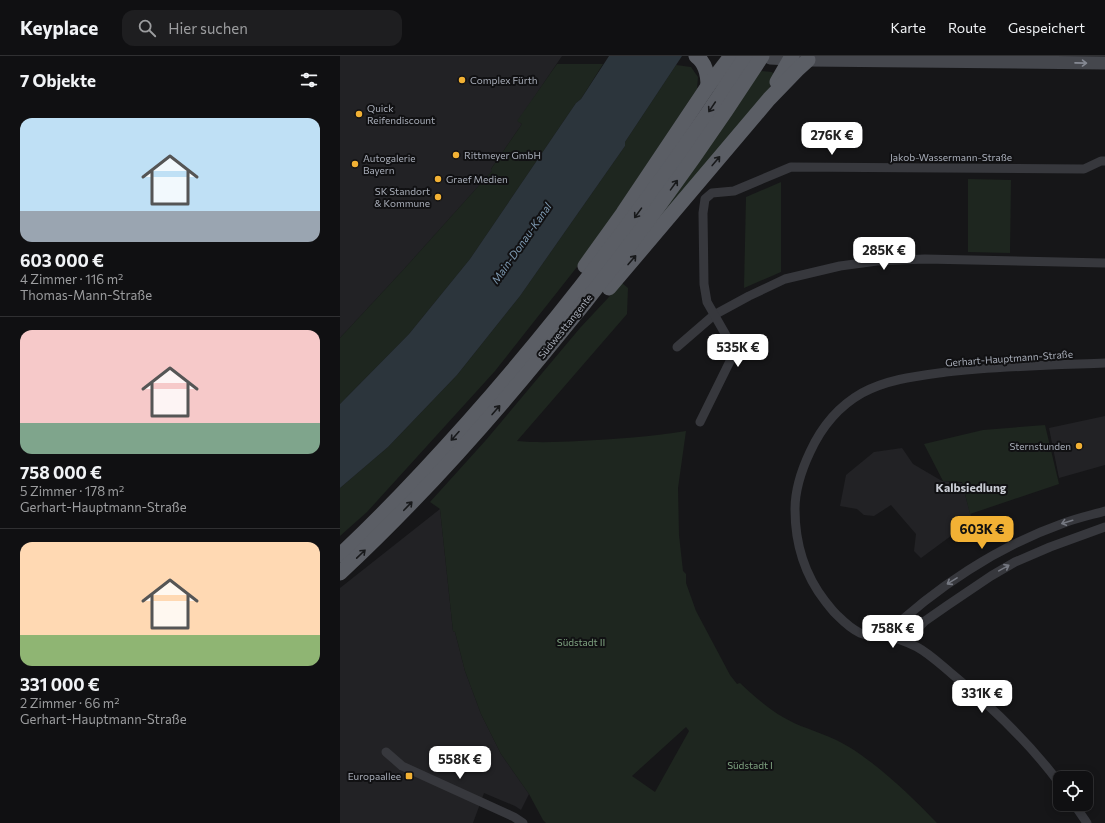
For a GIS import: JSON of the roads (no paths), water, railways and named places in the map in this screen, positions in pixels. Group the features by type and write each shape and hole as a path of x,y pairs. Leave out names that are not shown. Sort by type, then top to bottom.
{"highway":[{"path":"696,56 702,61 707,74 708,86"},
{"path":"527,353 562,297 623,213 708,86 737,56"},
{"name":"Südwesttangente","path":"340,573 429,465 492,395 527,353 633,220 686,146 734,74 737,56"},
{"name":"Südwesttangente","path":"340,555 376,530 434,479 482,425 574,316 642,230 750,75 766,57"},
{"path":"769,99 791,58"},
{"path":"574,316 606,290 769,99 808,60"}],"main road":[{"path":"724,56 737,56"},
{"path":"766,57 808,60 947,58 1105,63"}],"street":[{"name":"Jakob-Wassermann-Straße","path":"714,315 707,302 704,284 704,199 712,194 734,191 792,167 1084,169 1101,161 1105,161"},
{"path":"677,347 714,315 749,296 785,279 840,266 877,261 925,259 1105,263"},
{"path":"700,422 735,351 714,315"},
{"name":"Gerhart-Hauptmann-Straße","path":"1053,775 1024,739 984,701 920,648 906,641 885,636 862,634 854,630 836,615 810,578 803,562 795,525 795,500 803,467 813,445 835,414 862,393 894,380 918,375 977,368 1105,363"},
{"path":"885,636 896,625 940,589 987,559 1065,522 1105,511"},
{"path":"906,641 926,621 948,604 1015,562 1050,546 1105,528"},
{"path":"386,752 402,766 514,817 523,823"},
{"path":"1079,811 1087,823"}],"water":[{"name":"Main-Donau-Kanal","path":"609,56 682,56 625,142 625,146 520,296 457,375 388,447 340,488 340,404 409,334 470,259"}],"place":[{"name":"Complex Fürth","path":"462,80"},
{"name":"Quick Reifendiscount","path":"359,114"},
{"name":"Rittmeyer GmbH","path":"456,155"},
{"name":"Autogalerie Bayern","path":"355,164"},
{"name":"Graef Medien","path":"438,179"},
{"name":"SK Standort & Kommune","path":"438,197"},
{"name":"Sternstunden","path":"1079,446"},
{"name":"Europaallee","path":"409,776"}],"district":[{"name":"Kalbsiedlung","path":"971,487"}],"park label":[{"name":"Südstadt II","path":"581,642"},
{"name":"Südstadt I","path":"750,765"}]}
